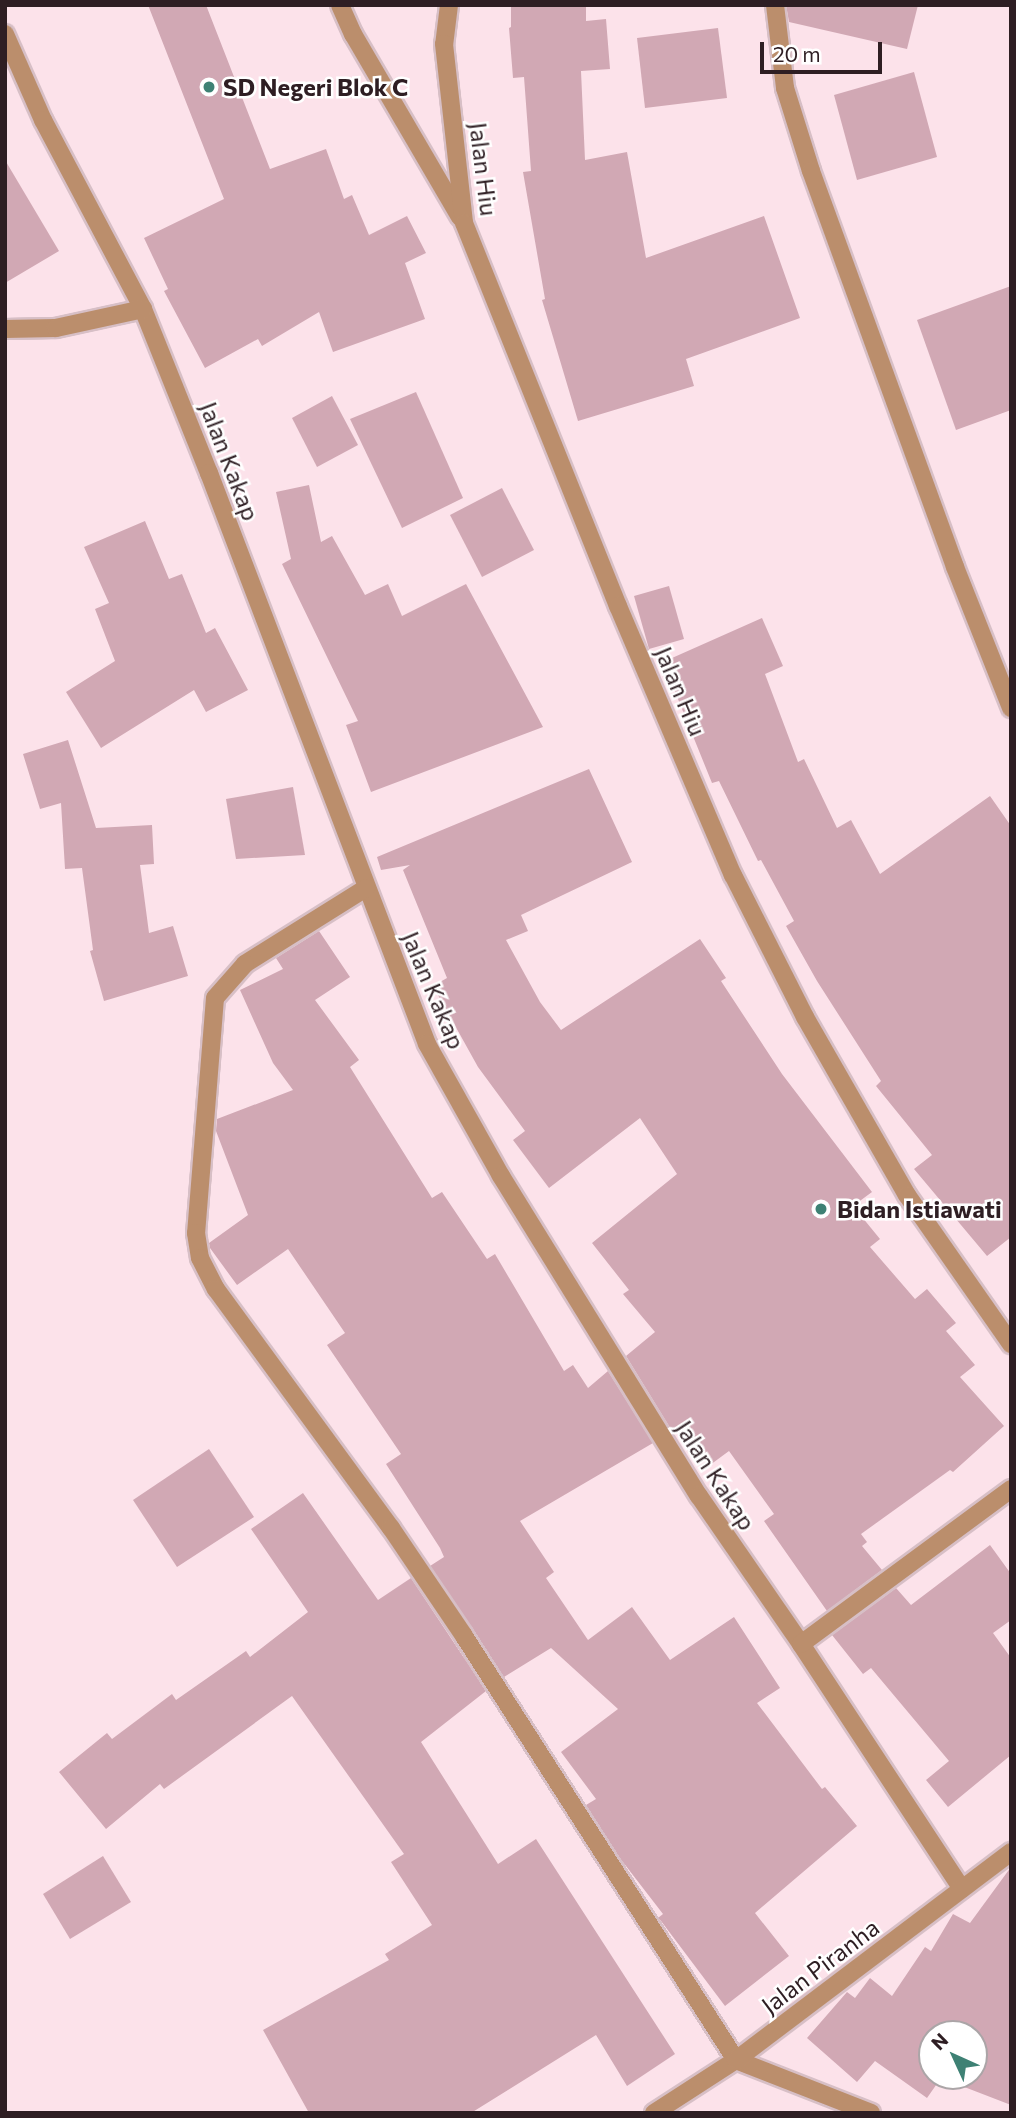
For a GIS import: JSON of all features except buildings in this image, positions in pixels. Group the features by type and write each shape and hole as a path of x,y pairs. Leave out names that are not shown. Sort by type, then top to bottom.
{"street":[{"path":"340,5 353,33 464,223"},
{"name":"Jalan Hiu","path":"449,5 444,44 464,223 618,606 733,876 805,1017 907,1195 1011,1344"},
{"path":"775,5 785,88 811,172 950,554 1011,708"},
{"name":"Jalan Kakap","path":"5,34 43,120 143,309 209,473 427,1044 501,1176 699,1496 801,1644 962,1889"},
{"path":"5,329 56,328 143,309"},
{"path":"366,888 245,964 215,998 196,1233 200,1258 216,1289 391,1528 464,1636 736,2060 871,2113"},
{"path":"801,1644 1011,1489"},
{"name":"Jalan Piranha","path":"654,2113 736,2060 1011,1853"}],"place":[{"name":"SD Negeri Blok C","path":"209,87"},
{"name":"Bidan Istiawati","path":"821,1209"}]}
